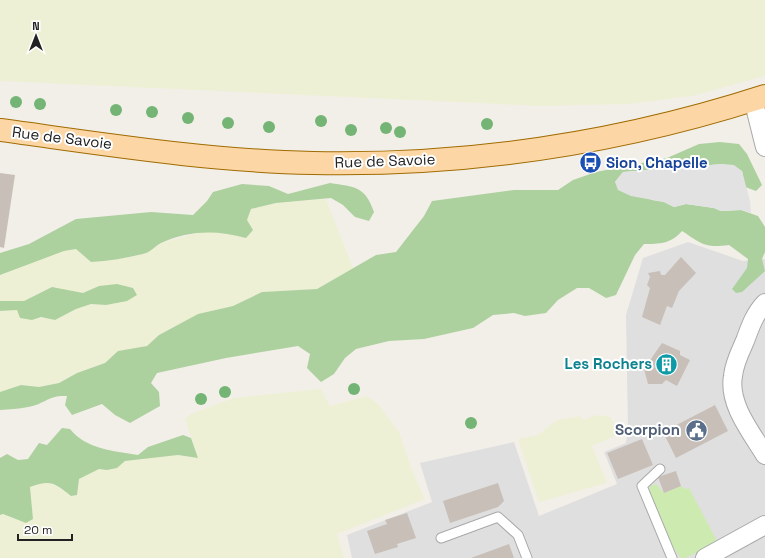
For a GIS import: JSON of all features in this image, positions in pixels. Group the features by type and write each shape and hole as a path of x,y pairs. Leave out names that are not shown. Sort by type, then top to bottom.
{"main road":[{"name":"Rue de Savoie","path":"0,130 166,152 246,159 313,163 408,161 515,152 609,136 759,98"}],"street":[{"path":"759,98 765,147"},
{"path":"765,303 760,309 750,328 735,366 732,378 737,406 765,455"},
{"path":"705,558 765,525"}],"lane":[{"path":"660,469 642,486 672,558"},
{"path":"441,538 498,517 518,535 527,558"}],"shaded area":[{"path":"723,164 734,165 742,171 750,201 751,213 741,210 721,211 714,208 686,204 674,207 664,202 631,196 618,190 615,182 623,172"},
{"path":"688,242 743,261 765,259 765,558 352,558 347,535 432,502 420,463 514,442 539,516 617,484 604,452 626,443 628,429 626,315 643,258"}],"green space":[{"path":"0,0 765,0 765,76 692,96 629,104 540,106 0,81"},
{"path":"720,142 739,144 747,154 762,185 756,191 745,187 742,171 723,164 623,172 615,182 652,200 664,202 674,207 686,204 714,208 721,211 741,210 758,216 765,227 765,252 762,259 765,271 742,292 736,293 732,289 747,268 748,259 729,245 714,246 704,244 682,231 674,239 669,241 644,244 635,255 616,295 606,298 589,288 577,288 558,300 546,313 525,316 514,313 493,315 473,328 424,339 389,341 356,349 345,358 334,374 321,382 307,368 310,354 298,346 226,358 157,373 151,383 159,392 160,406 130,423 115,415 102,404 72,415 65,405 67,396 51,398 34,406 0,410 0,392 21,385 39,387 59,383 77,373 105,363 118,351 147,346 159,335 198,314 233,306 262,292 317,289 376,255 396,252 424,216 432,201 514,190 558,190 573,180 596,172 667,158 699,144"},
{"path":"330,183 353,187 363,192 371,203 374,212 369,221 355,217 343,205 331,198 276,203 251,209 247,220 253,230 246,238 235,235 214,233 193,234 161,243 146,253 117,259 91,262 76,249 64,251 0,275 0,253 29,244 76,219 151,212 193,215 207,201 213,192 242,184 269,186 288,194"},
{"path":"326,199 353,268 317,289 262,292 233,306 198,314 159,335 147,346 118,351 105,363 77,373 59,383 39,387 21,385 0,392 0,311 17,310 32,320 41,317 55,320 76,309 91,304 106,305 99,286 83,293 67,291 40,292 24,301 0,301 0,275 64,251 76,249 91,262 107,261 145,254 161,243 204,231 224,232 246,238 247,220 251,209 276,203"},
{"path":"117,284 133,288 137,295 127,301 106,305 91,304 76,309 55,320 41,317 32,320 20,318 17,310 0,311 0,301 24,301 52,287 83,293 99,286"},
{"path":"321,389 330,406 367,396 378,404 399,432 413,473 425,499 337,534 344,558 0,558 0,515 3,514 14,519 33,519 30,487 44,482 52,483 72,496 77,495 79,479 99,469 107,470 117,468 125,461 178,455 198,458 185,419 191,414 233,398"},
{"path":"596,415 610,417 620,434 592,446 607,483 539,502 518,439 538,435 557,420 580,416 583,420"},
{"path":"62,428 70,429 76,436 92,445 138,455 148,447 183,435 191,438 198,458 178,455 125,461 117,468 107,470 99,469 79,479 77,495 71,496 57,485 43,483 30,487 33,519 26,523 3,514 0,515 0,458 7,454 18,460 28,459 39,443 47,445"},
{"path":"656,484 664,493 681,486 685,489 689,488 718,543 685,558 681,558 672,546 650,494 650,486"}],"building":[{"path":"0,173 15,175 4,248 0,247"},
{"path":"681,257 696,273 679,291 672,308 667,306 660,325 642,317 650,288 647,285 650,277 648,273 660,271 661,275 665,275"},
{"name":"Les Rochers","path":"662,343 680,351 680,355 690,360 677,386 666,380 662,384 648,384 644,369"},
{"path":"715,405 728,431 676,458 663,432"},
{"path":"642,439 653,465 618,479 607,453"},
{"path":"676,471 681,486 664,493 658,477"},
{"path":"498,483 504,501 498,507 450,523 443,501"},
{"path":"407,513 416,538 397,544 398,547 375,554 367,531 387,524 385,520"},
{"path":"509,544 514,558 471,558"}],"place":[{"name":"Sion, Chapelle","path":"590,163"},
{"name":"Les Rochers","path":"667,364"},
{"name":"Scorpion","path":"696,430"}]}
